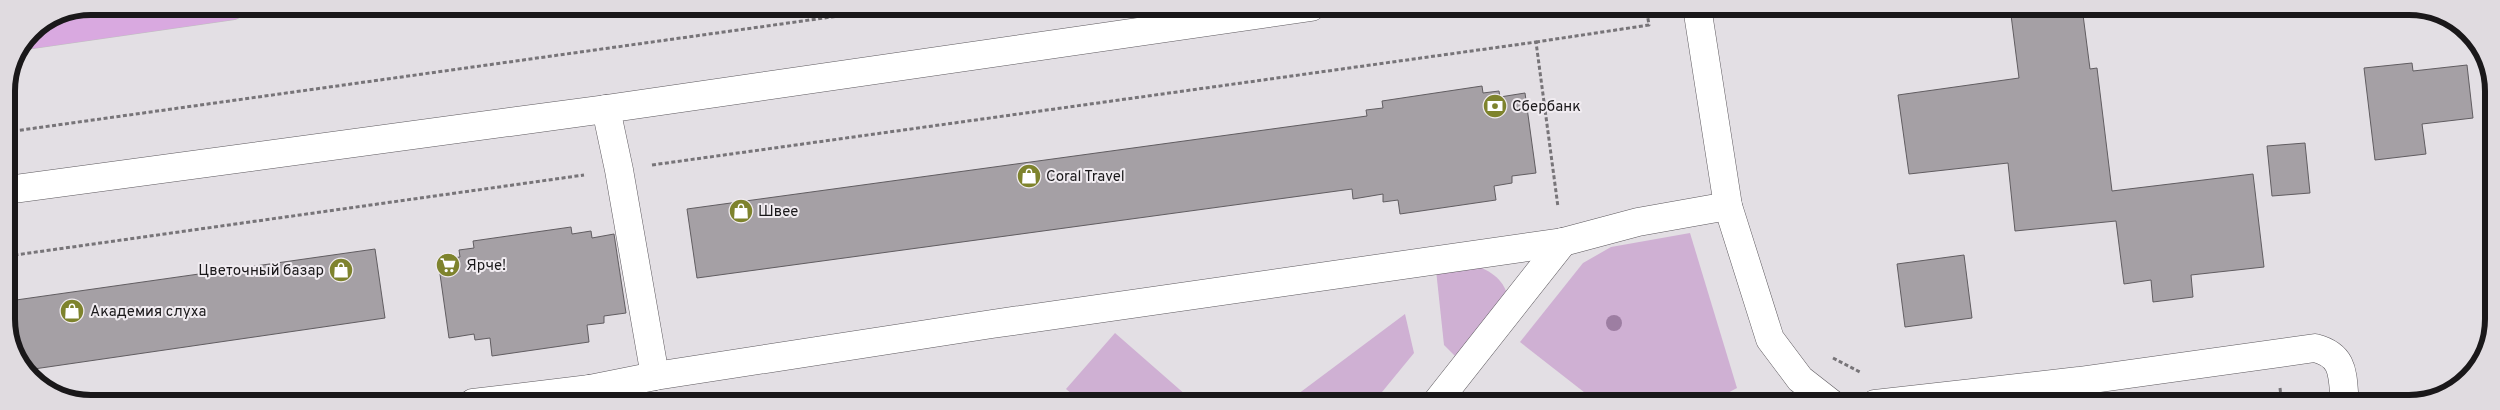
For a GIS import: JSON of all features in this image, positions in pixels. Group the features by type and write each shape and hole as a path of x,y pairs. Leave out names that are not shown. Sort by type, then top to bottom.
{"main road":[{"path":"42,33 168,15"}],"street":[{"path":"15,189 606,109 1256,15"},
{"path":"1698,15 1728,206 1770,339 1800,379 1820,395"},
{"path":"606,109 619,170 655,376"},
{"path":"593,395 655,376 992,324 1563,242 1638,222 1728,206"},
{"path":"1442,395 1563,242"},
{"path":"2028,395 2080,392 2277,353 2315,348 2326,351 2336,358 2342,370 2344,395"}],"path":[{"path":"15,131 839,15"},
{"path":"15,255 1536,42 1649,25 1647,15"},
{"path":"1536,42 1563,242"},
{"path":"2277,353 2281,395"},
{"path":"1828,355 1860,372 1868,372"}],"shaded area":[{"path":"1690,233 1737,388 1724,395 1588,395 1520,342 1583,263 1611,247"},
{"path":"1473,264 1488,271 1499,280 1506,291 1511,307 1476,355 1455,356 1444,345 1436,270"},
{"path":"1405,314 1414,353 1380,395 1297,395"},
{"path":"1115,333 1186,395 1073,395 1066,389"}],"building":[{"path":"2011,15 2083,15 2090,69 2097,68 2112,191 2253,174 2264,267 2191,275 2193,297 2153,302 2151,280 2124,284 2116,221 2015,231 2008,163 1909,174 1898,95 2019,78"},
{"path":"2412,63 2413,71 2467,65 2473,118 2422,124 2426,154 2375,160 2364,68"},
{"path":"1482,86 1483,93 1499,91 1500,97 1525,93 1536,173 1512,176 1512,183 1494,186 1496,200 1400,214 1398,200 1383,202 1383,194 1353,199 1352,189 697,278 687,209 1367,116 1366,110 1383,108 1382,101"},
{"path":"2305,143 2310,193 2272,196 2267,146"},
{"path":"571,227 572,234 591,231 592,238 614,234 626,313 604,316 604,323 587,325 589,342 492,356 490,338 475,340 474,334 449,338 438,260 460,257 459,250 474,248 473,241"},
{"path":"375,249 385,318 34,369 23,353 16,334 15,300"},
{"path":"1964,255 1972,318 1905,327 1897,264"}],"place":[{"name":"Сбербанк","path":"1495,106"},
{"name":"Coral Travel","path":"1029,176"},
{"name":"Швее","path":"741,211"},
{"name":"Ярче!","path":"448,265"},
{"name":"Цветочный базар","path":"341,270"},
{"name":"Академия слуха","path":"72,311"}]}
